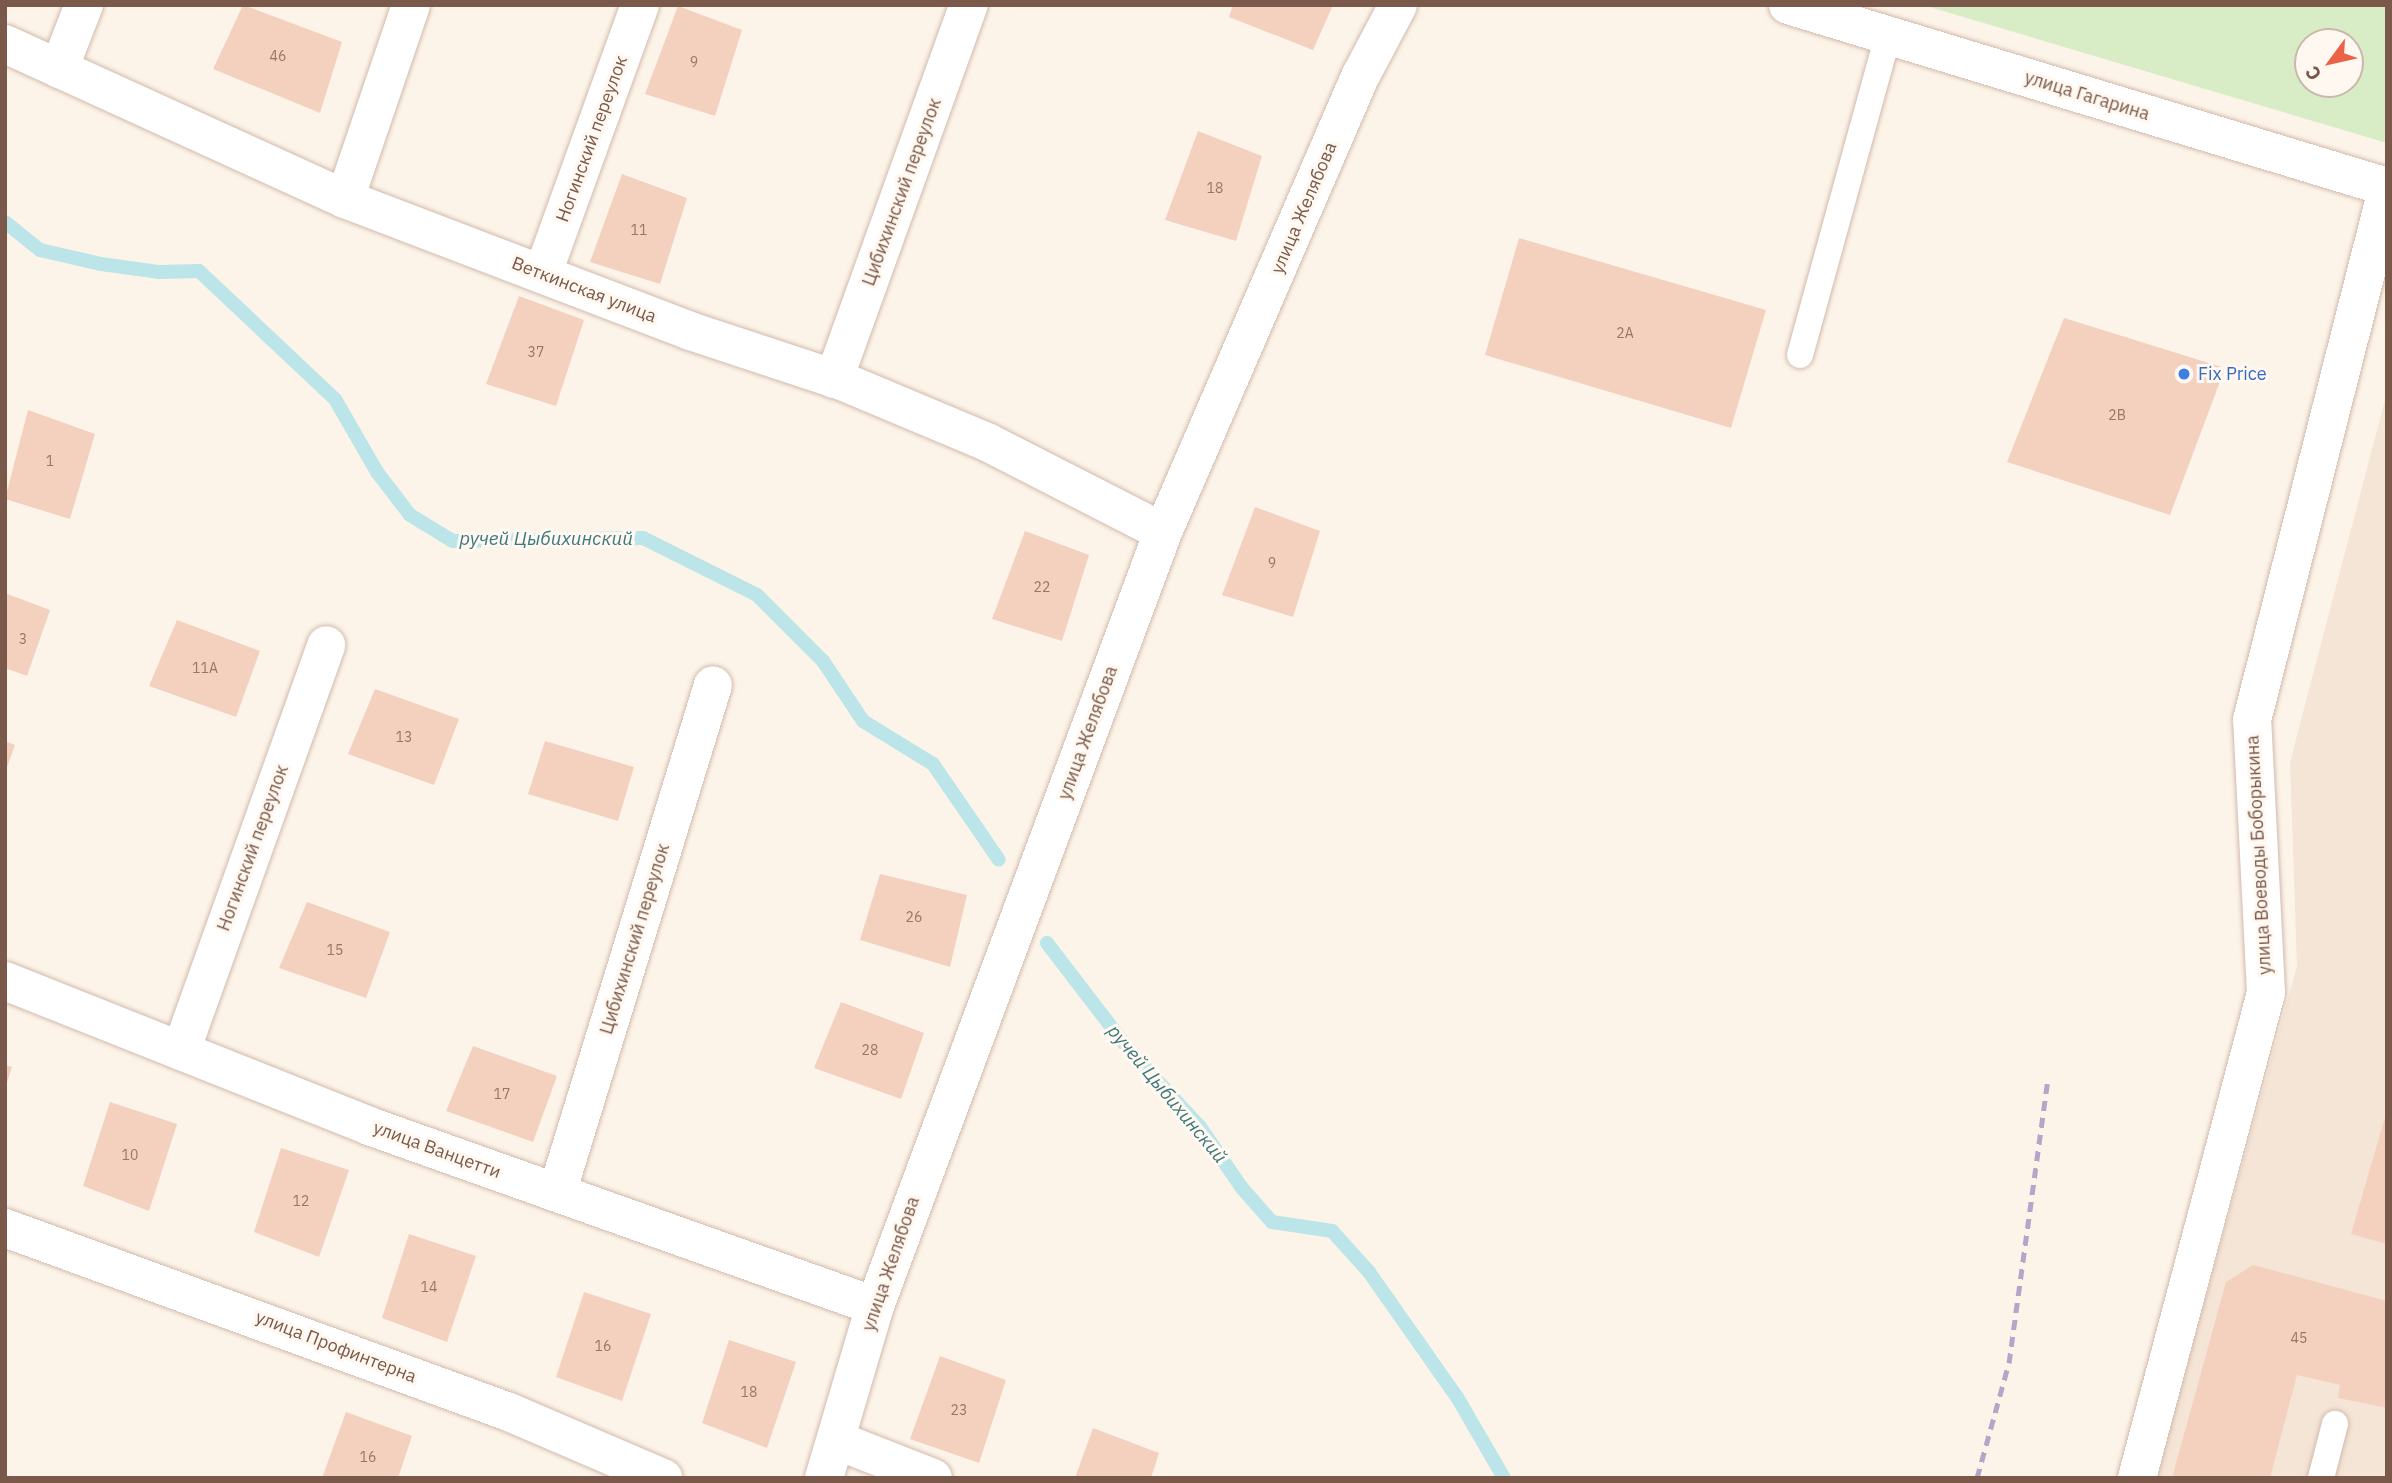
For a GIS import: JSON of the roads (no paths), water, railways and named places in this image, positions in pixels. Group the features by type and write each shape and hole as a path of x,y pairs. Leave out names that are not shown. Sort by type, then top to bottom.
{"street":[{"path":"59,69 84,5"},
{"path":"345,199 411,5"},
{"name":"Ногинский переулок","path":"543,273 640,5"},
{"name":"Цибихинский переулок","path":"834,379 969,5"},
{"name":"улица Желябова","path":"824,1478 875,1306 1163,532 1356,87 1398,5"},
{"name":"улица Гагарина","path":"1788,5 2387,188"},
{"name":"Веткинская улица","path":"5,44 345,199 690,331 834,379 989,443 1163,532"},
{"name":"улица Воеводы Боборыкина","path":"2137,1478 2266,993 2252,720 2387,188"},
{"name":"Ногинский переулок","path":"181,1051 326,645"},
{"name":"Цибихинский переулок","path":"556,1193 713,685"},
{"name":"улица Ванцетти","path":"5,981 369,1126 875,1306"},
{"name":"улица Профинтерна","path":"5,1228 509,1412 663,1478"},
{"path":"836,1440 933,1478"}],"lane":[{"path":"1800,355 1888,35"},
{"path":"2321,1478 2335,1424"}],"waterway":[{"name":"ручей Цыбихинский","path":"5,222 40,250 101,264 159,272 199,271 335,399 377,472 410,515 453,541 643,538 757,595 823,661 863,721 933,764 999,860"},
{"name":"ручей Цыбихинский","path":"1047,943 1129,1050 1200,1127 1242,1188 1272,1222 1332,1231 1369,1272 1457,1397 1504,1478"}],"railway":[{"path":"1977,1478 2009,1363 2047,1084"}],"place":[{"name":"Fix Price","path":"2184,374"}]}
